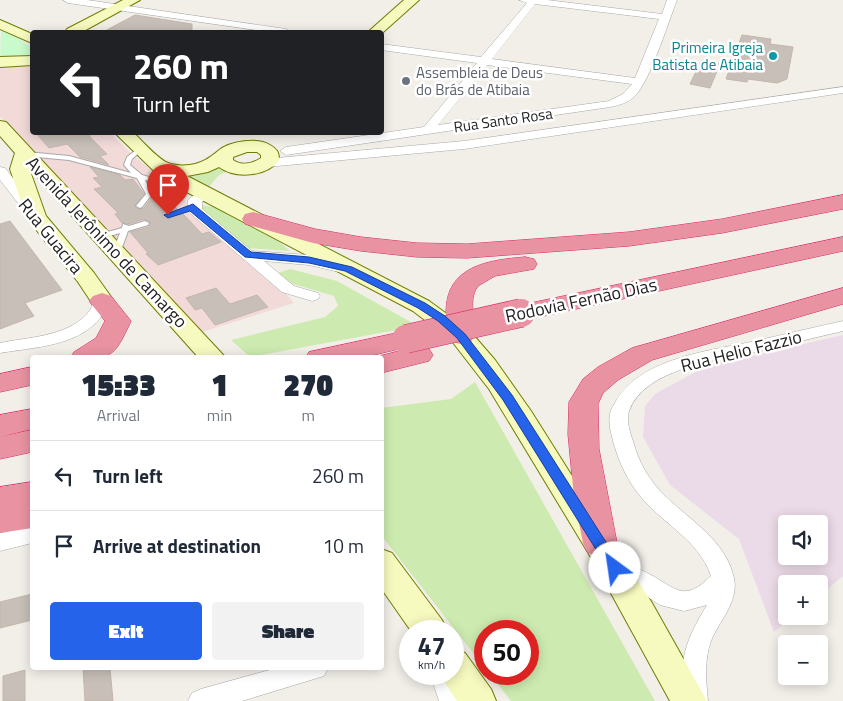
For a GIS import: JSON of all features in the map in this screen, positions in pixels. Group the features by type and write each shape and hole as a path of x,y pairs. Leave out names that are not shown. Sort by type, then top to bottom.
{"highway":[{"path":"253,219 313,236 361,244 417,250 467,251 629,239 722,226 843,202"},
{"path":"461,336 460,294 468,281 489,269 630,254 843,220"},
{"name":"Rodovia Fernão Dias","path":"345,355 413,347 843,244"},
{"name":"Rodovia Fernão Dias","path":"525,321 843,262"},
{"path":"600,543 586,466 582,431 584,402 597,382 614,368 642,354 843,296"},
{"path":"89,355 107,343 118,321 102,301"},
{"name":"Rodovia Fernão Dias","path":"384,362 413,347"},
{"path":"0,383 30,376"},
{"path":"0,426 30,419"},
{"path":"0,448 30,441"},
{"path":"0,499 30,494"},
{"path":"0,520 30,514"}],"main road":[{"path":"76,30 127,5 144,0"},
{"path":"377,30 412,0"},
{"path":"86,30 127,5"},
{"path":"0,24 30,38"},
{"path":"0,62 30,61"},
{"name":"Avenida Jerônimo de Camargo","path":"0,126 211,355"},
{"path":"125,135 140,149 151,172 186,184 199,200 253,219 421,306 442,319 461,336 508,398 600,543 648,624 689,701"},
{"path":"151,172 191,171 204,168 226,154 245,146 262,146"},
{"path":"199,200 219,179 230,172 246,169 262,146"},
{"path":"24,154 18,169 36,217"},
{"path":"226,154 226,165 246,169"},
{"name":"Rua Guacira","path":"36,217 86,278 102,301"},
{"path":"384,566 422,620"},
{"path":"464,681 478,701"}],"street":[{"path":"68,0 127,5 274,30"},
{"path":"427,131 530,0 665,16"},
{"name":"Rua Santo Rosa","path":"384,135 427,131 610,104 624,100 632,95 639,82 672,0"},
{"path":"384,47 639,82"},
{"path":"262,146 414,151 843,90"},
{"name":"Rua Santo Rosa","path":"262,146 383,135"},
{"name":"Rua Guacira","path":"0,171 36,217"},
{"path":"199,200 195,210 288,289 312,296"},
{"path":"248,255 309,260 349,269"},
{"path":"0,348 67,334 82,328 94,319 100,311 102,301"},
{"name":"Rua Helio Fazzio","path":"723,579 716,559 702,541 648,491 633,468 623,442 619,412 628,396 644,382 664,371 703,357 843,326"},
{"path":"0,542 30,535"},
{"path":"615,568 668,598 684,602 698,599 712,591 723,579"},
{"path":"695,701 693,677 698,642 722,597 723,579"},
{"path":"201,701 308,670"},
{"path":"447,685 452,701"}],"lane":[{"path":"140,149 129,158 127,165 151,172"},
{"path":"24,154 69,158 151,172"},
{"path":"140,206 149,194 151,172"},
{"path":"168,215 199,200"},
{"path":"110,244 126,227 144,223"},
{"path":"110,244 126,227"}],"shaded area":[{"path":"30,63 30,135 112,135 175,190 187,203 189,211 282,289 294,303 202,332 0,117 0,65"},
{"path":"843,335 843,576 828,588 828,575 778,575 778,625 782,625 774,632 739,539 670,485 643,437 645,406 655,394 699,370 721,363"}],"green space":[{"path":"1,30 6,30 30,47 30,59 0,60"},
{"path":"221,162 230,170 218,176 208,188 182,174"},
{"path":"199,205 210,206 248,221 290,251 246,248 200,211"},
{"path":"290,269 337,281 418,326 261,355 248,355 231,340 325,317 338,306 334,296 283,281 278,273"},
{"path":"475,382 655,701 511,701 499,685 539,685 539,620 474,620 474,654 464,641 464,620 447,620 384,539 384,408 451,399"}],"building":[{"path":"135,15 192,24 192,30 107,30"},
{"path":"742,35 771,39 770,44 793,47 787,79 777,83 748,79 747,82 726,79"},
{"path":"701,61 720,64 710,88 690,84"},
{"path":"38,135 90,135 107,154 100,156 109,165 80,157 67,144 49,148"},
{"path":"90,167 120,175 125,180 133,179 144,194 135,205 135,208 143,209 152,197 156,201 166,198 177,209 163,213 163,217 169,219 183,214 202,234 209,232 221,242 158,265 146,254 148,253 130,232 149,227 151,222 144,219 129,224 122,223 115,214 118,213 94,189 102,187 93,178 99,177"},
{"path":"10,221 62,290 25,303 34,316 0,329 0,224"},
{"path":"216,288 230,304 257,295 268,307 215,325 202,308 195,310 186,298"},
{"path":"30,594 30,620 0,628 0,602"},
{"path":"25,670 25,701 3,701 3,676"},
{"path":"83,670 110,670 113,701 85,701"}],"place":[{"name":"Primeira Igreja Batista de Atibaia","path":"773,56"},
{"name":"Assembleia de Deus do Brás de Atibaia","path":"406,81"}],"route":[{"path":"168,215 193,207 248,255 309,260 349,269 421,306 442,319 461,336 508,398 615,568"}]}
